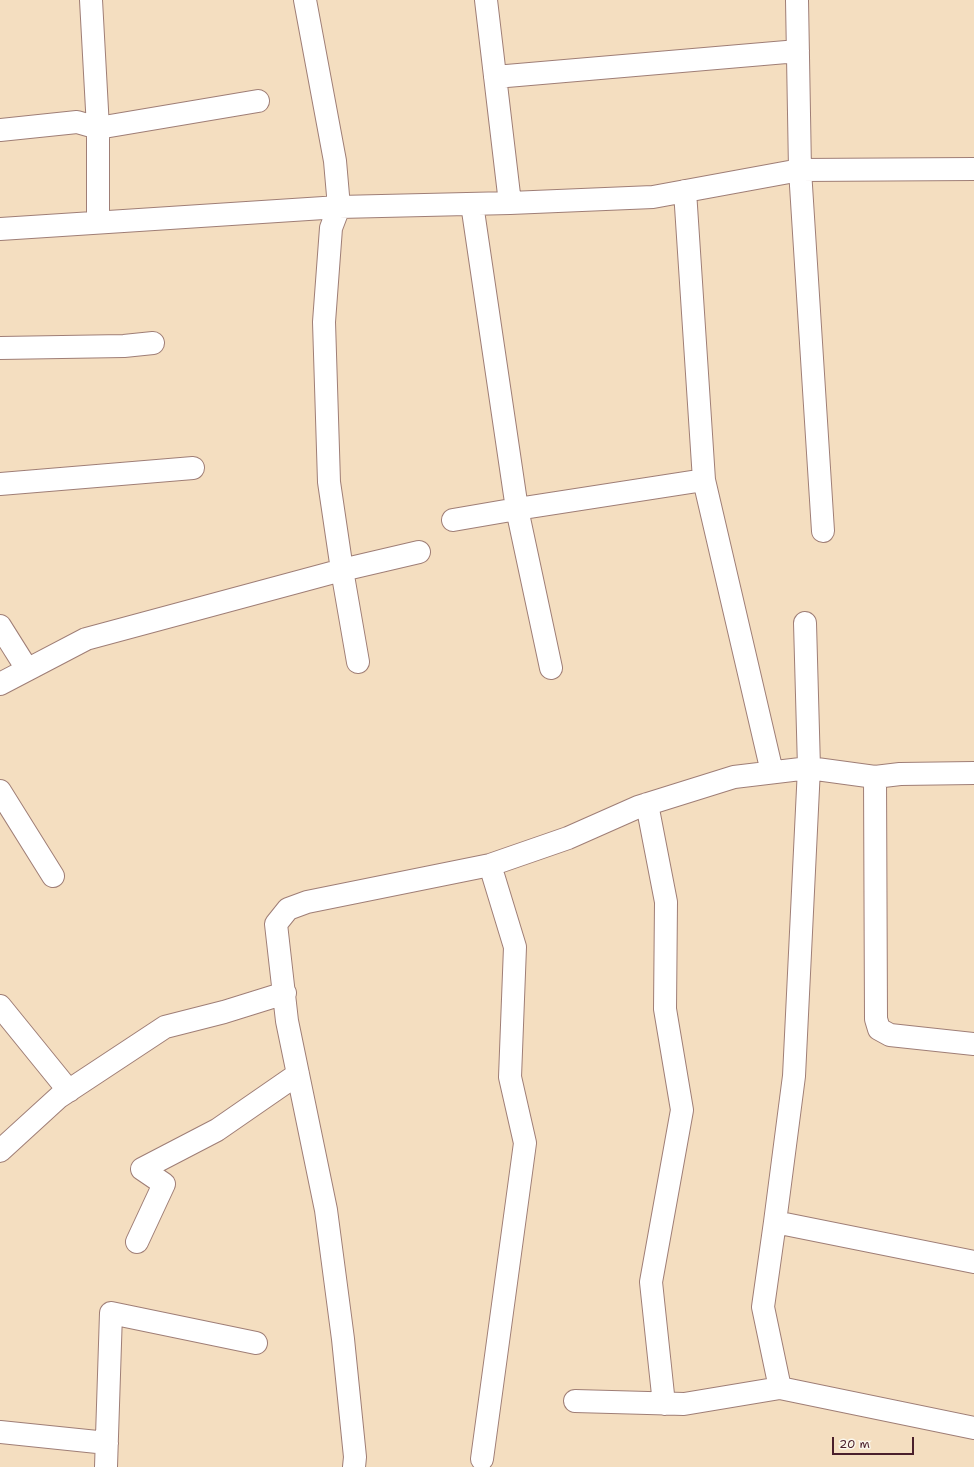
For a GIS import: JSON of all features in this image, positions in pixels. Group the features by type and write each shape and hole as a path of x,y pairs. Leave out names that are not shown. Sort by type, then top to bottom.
{"street":[{"path":"91,0 98,128 98,222"},
{"path":"305,0 335,161 339,207 331,228 324,322 329,482 358,662"},
{"path":"486,0 510,203"},
{"path":"797,0 800,170 823,531"},
{"path":"495,77 798,51"},
{"path":"0,130 77,122 98,128 258,101"},
{"path":"0,228 339,207 510,203 653,197 800,170 974,169"},
{"path":"685,191 704,480 772,772"},
{"path":"472,204 516,508 551,668"},
{"path":"0,348 124,346 153,343"},
{"path":"0,484 193,468"},
{"path":"453,520 516,508 704,480"},
{"path":"0,684 86,639 342,570 419,552"},
{"path":"780,1388 763,1307 776,1222 794,1076 808,768 805,623"},
{"path":"0,626 27,670"},
{"path":"354,1467 355,1457 343,1339 326,1210 287,1021 276,924 288,909 307,902 490,865 568,838 647,804 734,776 808,768 875,777 900,774 974,773"},
{"path":"875,777 876,1020 879,1030 890,1035 974,1044"},
{"path":"0,791 53,876"},
{"path":"647,804 666,902 665,1009 682,1110 651,1282 664,1404"},
{"path":"482,1459 525,1143 510,1077 515,947 490,865"},
{"path":"0,1151 59,1097 165,1026 224,1012 285,993"},
{"path":"0,1006 69,1090"},
{"path":"138,1242 164,1184 142,1169 217,1130 298,1074"},
{"path":"776,1222 974,1262"},
{"path":"106,1467 111,1313 256,1343"},
{"path":"575,1401 684,1404 780,1388 974,1428"},
{"path":"0,1432 107,1443"}]}
